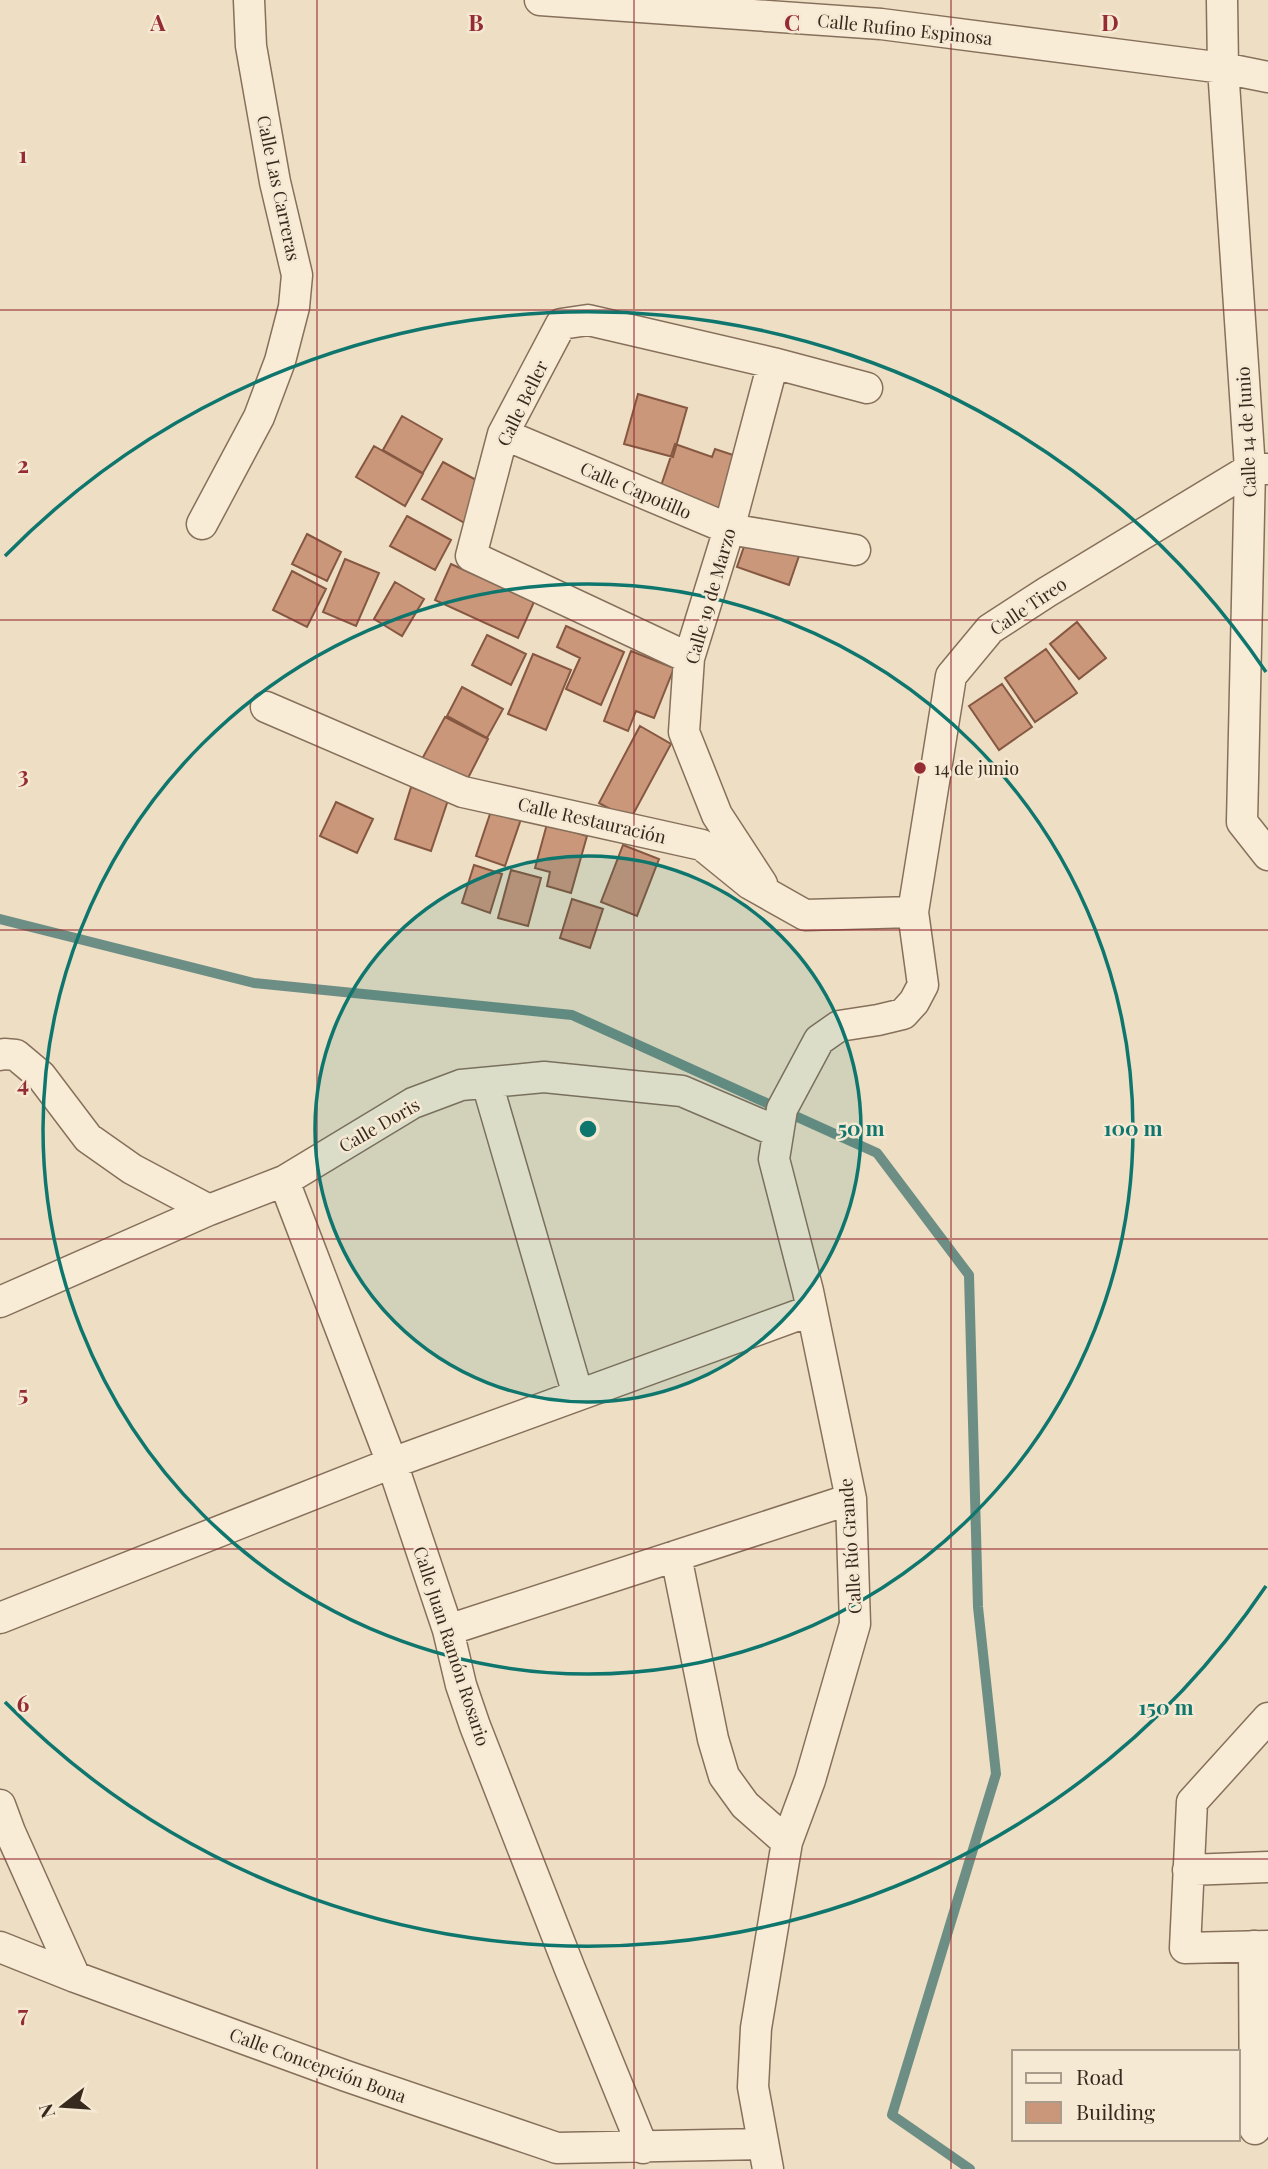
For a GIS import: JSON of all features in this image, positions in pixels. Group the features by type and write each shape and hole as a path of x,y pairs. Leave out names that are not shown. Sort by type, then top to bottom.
{"street":[{"name":"Calle Las Carreras","path":"202,524 259,416 276,372 294,307 297,275 275,182 262,111 251,46 249,0"},
{"name":"Calle Rufino Espinosa","path":"540,0 881,24 1223,68 1268,78"},
{"name":"Calle 14 de Junio","path":"1222,0 1223,68 1259,469 1242,822 1268,855"},
{"name":"Calle Beller","path":"689,657 471,556 503,434 561,324 588,320 867,388"},
{"name":"Calle 19 de Marzo","path":"769,895 717,815 684,732 689,657 729,529 773,363"},
{"name":"Calle Capotillo","path":"503,434 729,529 855,550"},
{"name":"Calle Tireo","path":"914,912 951,676 990,629 1059,584 1259,469"},
{"name":"Calle Restauración","path":"266,708 463,792 702,845 750,884 804,915 914,912"},
{"name":"Calle Río Grande","path":"766,2156 753,2087 756,2028 788,1842 810,1780 855,1624 850,1499 812,1310 774,1159 782,1109 819,1040 839,1026 903,1014 914,1002 923,985 914,912"},
{"path":"0,1055 16,1055 41,1076 88,1138 132,1169 209,1210"},
{"name":"Calle Doris","path":"0,1301 209,1210 285,1181 413,1103 461,1085 544,1077 682,1091 778,1132"},
{"path":"487,1083 578,1395"},
{"name":"Calle Juan Ramón Rosario","path":"285,1181 391,1463 448,1630 461,1685 475,1726 575,1981 634,2155"},
{"path":"0,1618 391,1463 812,1310"},
{"path":"448,1630 850,1499"},
{"path":"676,1556 713,1740 724,1776 745,1805 788,1842"},
{"path":"1255,2129 1261,1946 1185,1948 1192,1802 1268,1721"},
{"path":"3,1821 75,1977"},
{"path":"1188,1870 1268,1867"},
{"name":"Calle Concepción Bona","path":"0,1947 346,2076 557,2148 634,2155 766,2156"}],"building":[{"path":"638,394 687,408 673,457 624,444"},
{"path":"402,416 442,439 423,473 383,450"},
{"path":"675,444 712,457 715,449 745,459 726,515 659,492"},
{"path":"374,446 423,474 405,506 356,477"},
{"path":"443,462 489,487 468,525 422,499"},
{"path":"407,516 451,540 435,570 390,546"},
{"path":"307,534 341,552 327,581 292,564"},
{"path":"748,535 800,553 789,585 737,567"},
{"path":"345,559 379,573 356,626 323,612"},
{"path":"451,564 534,602 518,638 435,600"},
{"path":"292,571 326,589 307,627 273,610"},
{"path":"395,582 424,599 402,636 374,619"},
{"path":"1077,622 1106,658 1079,679 1050,644"},
{"path":"566,626 624,652 601,705 566,689 580,658 557,647"},
{"path":"487,635 526,654 511,685 472,665"},
{"path":"1046,649 1077,693 1035,722 1005,678"},
{"path":"631,651 674,668 654,718 636,711 628,731 604,721"},
{"path":"533,654 571,670 546,730 508,714"},
{"path":"1002,684 1032,727 999,750 969,706"},
{"path":"462,687 503,709 487,738 447,716"},
{"path":"445,717 488,739 466,782 422,759"},
{"path":"640,726 671,744 630,820 599,803"},
{"path":"411,787 448,800 431,851 395,839"},
{"path":"336,802 373,819 357,853 320,836"},
{"path":"492,808 521,819 505,866 476,856"},
{"path":"547,824 587,836 571,893 547,886 550,872 535,868"},
{"path":"623,845 659,859 637,916 601,902"},
{"path":"474,865 502,874 490,913 462,903"},
{"path":"511,870 541,878 528,926 498,918"},
{"path":"572,899 603,909 590,948 560,938"}],"waterway":[{"path":"0,919 254,983 572,1015 877,1153 969,1275 978,1607 996,1774 892,2115 970,2169"}],"place":[{"name":"14 de junio","path":"920,768"}]}
